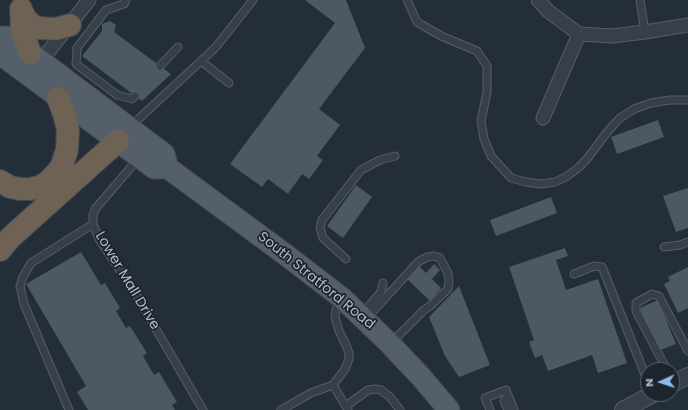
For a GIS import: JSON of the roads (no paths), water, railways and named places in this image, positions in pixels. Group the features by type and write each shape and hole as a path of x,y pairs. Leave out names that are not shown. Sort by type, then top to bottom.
{"highway":[{"path":"21,5 26,19 39,28 56,29 70,25"},
{"path":"21,5 22,30 35,57"},
{"path":"0,181 10,187 30,189 39,187 48,182 61,168 67,150 68,135 65,118 58,98"},
{"path":"0,250 10,238 123,134"}],"main road":[{"name":"South Stratford Road","path":"0,37 9,37 35,57 123,134 139,157 154,168 168,168 342,298 390,344 422,378 448,410"},
{"name":"South Stratford Road","path":"0,54 58,98 123,134 164,154 168,168"}],"street":[{"path":"35,57 70,25 89,0"},
{"path":"538,0 548,11 579,34 612,36 688,25"},
{"path":"542,118 579,34"},
{"path":"623,410 640,401"}],"lane":[{"path":"126,0 124,4 106,10 77,48 76,64 117,95 132,99 135,96"},
{"path":"123,134 216,47 253,0"},
{"path":"406,0 417,22 441,36 477,51 487,66 487,92 481,121 484,139 491,156 511,178 541,184 555,182 566,177 578,168 620,118 634,109 651,102 688,100"},
{"path":"640,0 645,32"},
{"path":"160,66 178,48"},
{"path":"201,61 229,83"},
{"path":"346,259 323,238 320,228 322,220 361,170 380,160 395,156"},
{"name":"Lower Mall Drive","path":"139,157 96,208 93,215 92,224 99,239 135,294 203,410"},
{"path":"69,410 24,304 20,286 31,263 92,224"},
{"path":"664,247 680,245 688,242"},
{"path":"363,317 418,262 427,257 434,256 440,258 448,273 448,289 424,310 390,344"},
{"path":"574,274 594,266 602,267 640,362"},
{"path":"363,317 381,292 382,283"},
{"path":"662,362 636,310 636,303 652,294 659,296 688,351"},
{"path":"281,410 311,393 333,384 345,369 349,356 347,346 334,317 342,298"},
{"path":"333,384 347,408 368,390 375,389 381,390 390,397 400,410"},
{"path":"490,410 485,398 506,390 514,410"},
{"path":"508,395 504,401 508,410"}]}
